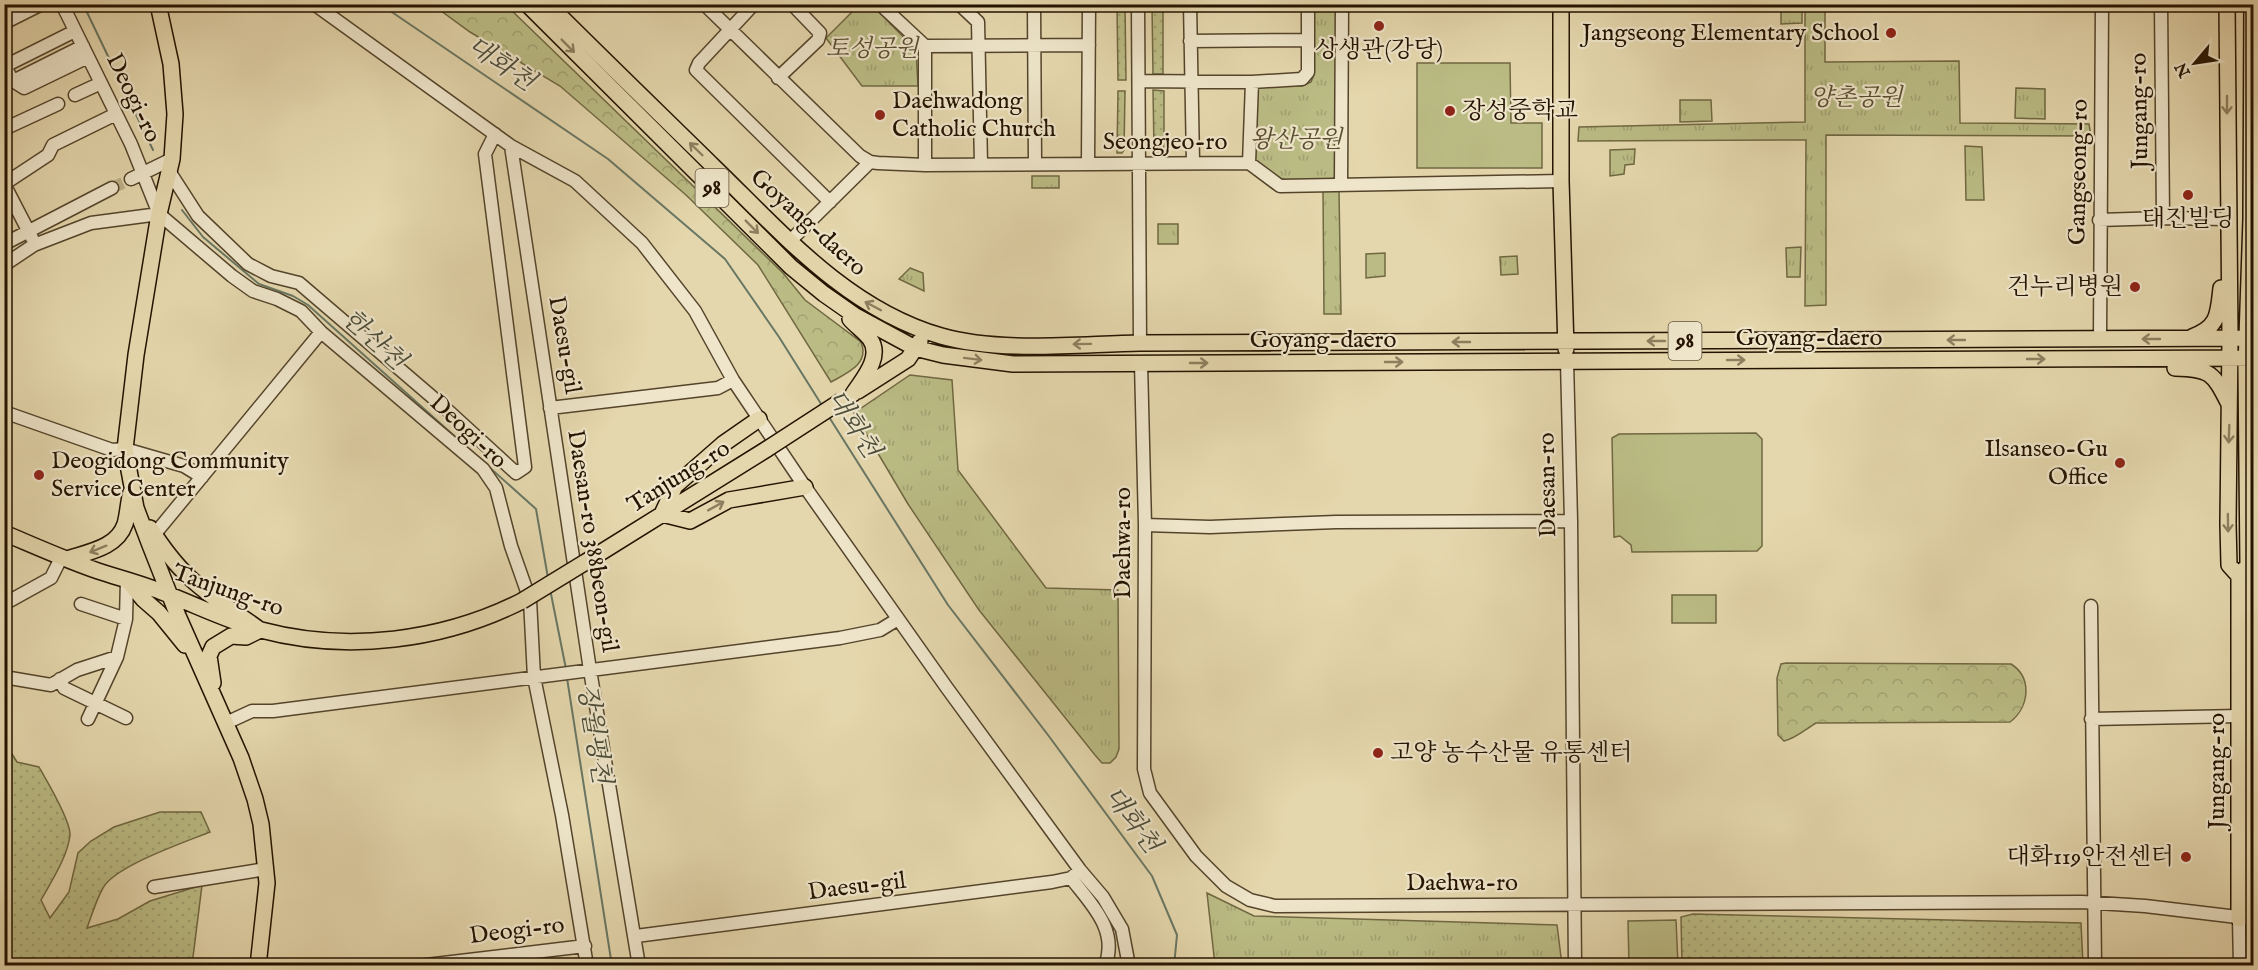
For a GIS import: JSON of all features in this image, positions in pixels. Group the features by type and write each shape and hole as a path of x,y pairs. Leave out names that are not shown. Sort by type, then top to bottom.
{"main road":[{"path":"158,4 171,64 175,114 171,165 159,214 136,355 125,449 136,508 170,595 241,758 255,799 261,824 266,869 258,966"},
{"name":"Goyang-daero","path":"527,4 792,267 854,315 915,348 943,355 1013,364 2250,358"},
{"name":"Goyang-daero","path":"548,4 790,241 853,295 926,331 966,341 1014,345 2251,338"},
{"name":"Daesan-ro","path":"1562,4 1562,181 1567,361"},
{"name":"Jungang-ro","path":"2227,4 2230,338 2229,565 2239,576"},
{"name":"Jungang-ro","path":"2246,919 2239,716 2239,576 2248,565 2252,4"},
{"path":"2189,339 2208,330 2216,320 2222,278 2229,269"},
{"path":"824,294 870,339 873,345 873,361 847,398"},
{"path":"847,398 908,359 926,331"},
{"path":"2163,358 2174,368 2194,368 2207,372 2215,380 2230,407"},
{"name":"Tanjung-ro","path":"4,533 64,558 170,595 260,630 313,640 375,641 424,635 468,624 526,600 847,398"},
{"path":"759,419 723,444 675,486 662,514 690,521 729,500 805,488"},
{"path":"64,558 103,547 115,540 124,525 132,489"},
{"path":"136,508 168,555 188,578 260,630 246,637 231,636 213,647 209,656 214,696"},
{"path":"128,580 199,663"}],"street":[{"path":"4,23 42,4"},
{"name":"Deogi-ro","path":"62,4 116,114 159,214 253,291 277,299 301,311 321,332 483,469 496,488 526,600"},
{"path":"314,4 511,146 575,181 642,243 695,311 733,381 805,488 1076,874 1104,921 1109,940 1105,966"},
{"path":"704,4 778,78 860,156 870,162 790,241"},
{"path":"754,4 699,63 696,70 830,202"},
{"path":"778,78 818,40 820,33 792,4"},
{"path":"880,4 925,46 1089,45"},
{"path":"959,4 978,22 981,164"},
{"path":"1034,4 1035,163"},
{"path":"1088,162 1089,4"},
{"path":"1138,4 1140,343"},
{"path":"1190,4 1193,162"},
{"path":"1139,81 1252,82 1304,78 1308,72 1308,4"},
{"path":"1341,184 1342,4"},
{"name":"Gangseong-ro","path":"2100,339 2102,4"},
{"name":"Jungang-ro","path":"2161,4 2163,218"},
{"path":"75,31 5,66 13,81 85,51"},
{"path":"1190,41 1308,40"},
{"path":"925,46 926,165"},
{"path":"1249,163 1252,82"},
{"path":"75,96 101,83"},
{"path":"4,129 58,104"},
{"path":"34,245 30,231 5,184 48,155 53,145 116,114"},
{"path":"131,179 171,165 198,216 248,264 271,276 299,283 445,408 516,473 525,467 485,154 495,134"},
{"name":"Daesu-gil","path":"511,146 550,408 718,388 733,381"},
{"name":"Seongjeo-ro","path":"870,162 926,165 1088,162 1249,163 1280,186 1562,181"},
{"path":"4,244 112,188"},
{"path":"4,265 34,245 91,223 159,214"},
{"path":"2099,220 2228,219"},
{"path":"154,534 321,332"},
{"name":"Daesan-ro","path":"1567,361 1571,520 1575,966"},
{"name":"Daehwa-ro","path":"1141,363 1145,525 1144,769 1150,793 1196,856 1227,886 1250,900 1275,906 2094,902 2246,919"},
{"name":"Daesan-ro 388beon-gil","path":"550,408 587,670 636,936 639,966"},
{"path":"4,412 112,450 125,449 184,466 202,477"},
{"path":"1145,525 1210,527 1336,522 1571,520"},
{"path":"4,604 51,578 64,558"},
{"path":"88,719 117,657 126,619 128,580"},
{"path":"526,600 587,966"},
{"path":"81,604 126,619"},
{"path":"2091,606 2095,966"},
{"path":"226,723 252,711 273,711 840,638 880,630 898,619"},
{"path":"4,677 51,685 76,670 117,657"},
{"path":"60,680 64,688 126,718"},
{"path":"2091,719 2239,716"},
{"path":"154,886 266,869"},
{"path":"1076,874 1103,897 1122,929 1129,966"},
{"name":"Daesu-gil","path":"636,936 1052,882 1076,874"},
{"name":"Jungang-ro","path":"2240,966 2246,919"},
{"name":"Deogi-ro","path":"418,966 585,946"}],"green space":[{"path":"433,5 472,5 478,10 484,5 506,5 783,273 805,300 861,342 863,350 860,362 831,382 758,265 686,195 560,86 470,32"},
{"name":"토성공원","path":"859,5 872,5 916,50 918,86 862,86 826,38"},
{"path":"1117,5 1125,5 1126,80 1118,80"},
{"path":"1152,5 1163,5 1163,74 1153,74"},
{"name":"왕산공원","path":"1313,5 1336,5 1339,173 1335,179 1290,180 1270,174 1261,168 1254,158 1255,85 1302,86 1311,82 1313,77"},
{"path":"1781,5 1802,5 1802,23 1781,24"},
{"name":"양촌공원","path":"1805,5 1825,5 1825,62 1959,61 1960,123 2089,124 2091,136 1826,135 1826,305 1805,306 1806,140 1578,141 1579,127 1805,122"},
{"path":"1417,63 1510,63 1511,123 1542,123 1542,168 1417,168"},
{"path":"2016,88 2045,89 2045,119 2015,118"},
{"path":"1153,90 1164,91 1164,154 1157,154 1154,150"},
{"path":"1118,91 1125,91 1124,150 1122,153 1117,153"},
{"path":"1680,100 1711,100 1712,121 1680,122"},
{"path":"1965,146 1982,147 1984,200 1966,200"},
{"path":"1635,149 1634,164 1625,165 1624,174 1610,176 1610,150"},
{"path":"1032,176 1059,176 1059,188 1032,188"},
{"path":"1323,191 1339,191 1341,314 1324,314"},
{"path":"1158,224 1178,224 1178,244 1158,244"},
{"path":"1801,247 1800,277 1787,277 1786,248"},
{"path":"1385,253 1385,276 1366,278 1366,254"},
{"path":"1517,256 1518,274 1501,275 1500,257"},
{"path":"910,268 923,273 924,291 899,279"},
{"path":"910,375 952,380 958,470 1046,588 1118,590 1119,749 1116,757 1110,763 1102,763 1095,755 979,610 908,504 854,413"},
{"path":"1756,433 1762,439 1762,546 1757,551 1632,552 1631,545 1620,536 1614,537 1612,438 1619,434"},
{"path":"1672,595 1716,595 1716,623 1672,623"},
{"path":"1781,664 2011,664 2023,677 2026,693 2021,709 2010,722 1816,723 1784,741 1778,735 1777,678"},
{"path":"4,741 17,762 39,767 67,820 69,843 41,900 50,918 69,892 78,853 91,841 114,827 160,812 201,812 210,832 152,855 121,871 103,888 87,928 118,919 150,901 202,885 192,965 5,965"},
{"path":"1207,893 1254,916 1557,925 1562,965 1215,965"},
{"path":"1693,914 2081,923 2083,965 1682,965 1681,917"},
{"path":"1676,920 1678,965 1629,965 1628,921"}],"waterway":[{"name":"한산천","path":"83,4 153,150"},
{"name":"대화천","path":"380,4 608,159 725,259 779,337 823,407"},
{"name":"한산천","path":"182,210 203,237 259,284 293,296 308,305 536,509 548,578"},
{"name":"대화천","path":"829,417 948,605 1152,876 1177,935 1174,966"},
{"name":"장월평천","path":"550,589 566,669"},
{"name":"장월평천","path":"567,678 612,966"}],"tunnel":[{"path":"112,188 131,179"}],"place":[{"name":"상생관(강당)","path":"1379,26"},
{"name":"Jangseong Elementary School","path":"1891,33"},
{"name":"장성중학교","path":"1450,111"},
{"name":"Daehwadong Catholic Church","path":"880,115"},
{"name":"태진빌딩","path":"2188,195"},
{"name":"건누리병원","path":"2135,287"},
{"name":"Ilsanseo-Gu Office","path":"2120,463"},
{"name":"Deogidong Community Service Center","path":"39,475"},
{"name":"고양 농수산물 유통센터","path":"1378,753"},
{"name":"대화119안전센터","path":"2186,857"}]}
